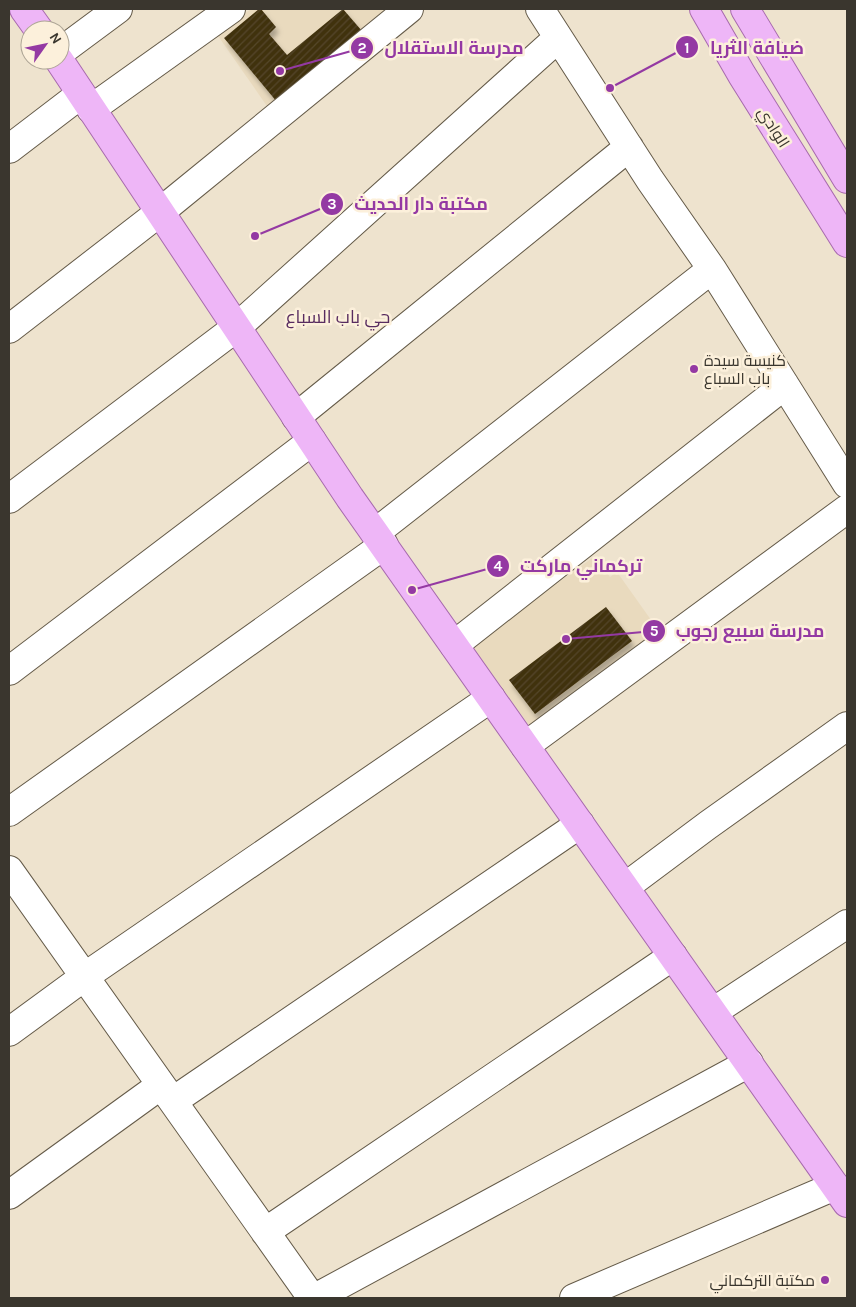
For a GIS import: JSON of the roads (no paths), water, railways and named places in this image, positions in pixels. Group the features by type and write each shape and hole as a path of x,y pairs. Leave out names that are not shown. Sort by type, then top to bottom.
{"main road":[{"path":"24,9 31,20"},
{"name":"الوادي","path":"704,9 742,75 847,243"},
{"path":"745,9 847,179"},
{"path":"66,70 379,539 841,1194"}],"street":[{"path":"70,45 118,9"},
{"path":"9,149 231,9"},
{"path":"9,329 160,212 409,9"},
{"path":"540,9 629,147 712,269 847,484"},
{"path":"9,499 237,328 558,38"},
{"path":"296,417 629,147"},
{"path":"9,812 379,539 712,269"},
{"path":"454,645 785,385"},
{"path":"9,671 312,441"},
{"path":"526,746 847,508"},
{"path":"9,1032 84,977 491,698"},
{"path":"624,887 847,726"},
{"path":"9,1195 580,824"},
{"path":"9,870 265,1232 314,1298 748,1063"},
{"path":"713,1012 847,924"},
{"path":"265,1232 674,956"},
{"path":"574,1298 841,1194"}],"place":[{"name":"مدرسة الاستقلال","path":"280,71"},
{"name":"ضيافة الثريا","path":"610,88"},
{"name":"مكتبة دار الحديث","path":"255,236"},
{"name":"كنيسة سيدة باب السباع","path":"694,369"},
{"name":"تركماني ماركت","path":"412,590"},
{"name":"مدرسة سبيع رجوب","path":"566,639"},
{"name":"مكتبة التركماني","path":"825,1280"}],"district":[{"name":"حي باب السباع","path":"338,317"}]}
